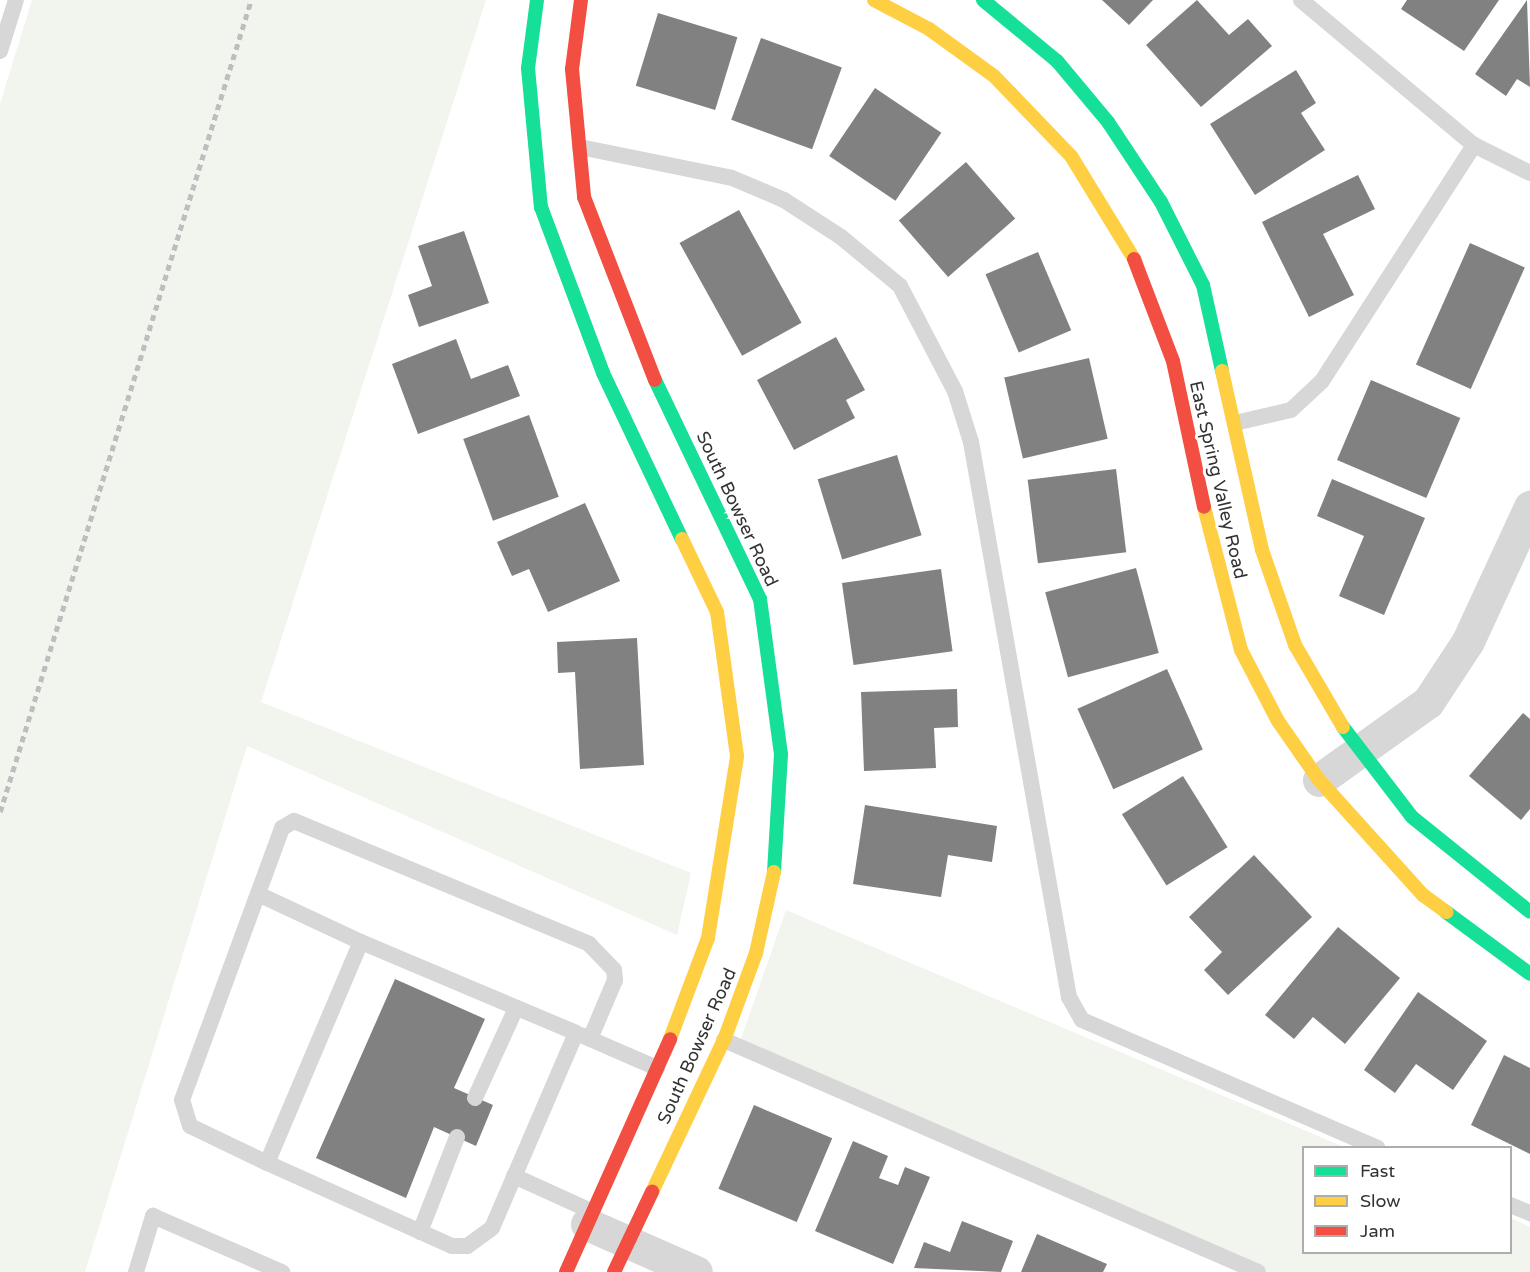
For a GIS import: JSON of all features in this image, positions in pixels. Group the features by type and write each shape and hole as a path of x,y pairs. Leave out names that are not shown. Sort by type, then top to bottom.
{"street":[{"name":"South Bowser Road","path":"537,0 528,68 541,207 603,373 717,612 737,756 708,938 657,1068 566,1272"},
{"name":"South Bowser Road","path":"581,0 572,69 584,197 644,356 760,599 782,754 775,865 756,953 724,1040 614,1272"},
{"name":"East Spring Valley Road","path":"873,0 929,29 994,76 1071,156 1129,246 1173,361 1211,541 1241,650 1278,721 1319,780 1423,895 1530,974"},
{"name":"East Spring Valley Road","path":"983,0 1057,60 1108,122 1161,202 1203,285 1262,550 1295,645 1359,754 1412,817 1530,912"},
{"path":"1319,780 1359,754 1428,702 1468,641 1530,507"},
{"path":"590,1218 627,1242 696,1272"}],"lane":[{"path":"0,51 16,0"},
{"path":"1301,0 1474,145 1530,173"},
{"path":"1235,423 1291,410 1322,381 1474,145"},
{"path":"580,147 732,178 784,200 841,237 900,286 955,391 971,442 1070,997 1082,1020 1373,1146"},
{"path":"294,821 589,944 614,970 615,980 583,1036 514,1176 492,1228 480,1239 452,1246 190,1126 183,1100 282,828 294,821"},
{"path":"258,894 361,942 657,1068"},
{"path":"267,1163 361,942"},
{"path":"475,1098 516,1008"},
{"path":"724,1040 1258,1272"},
{"path":"420,1232 457,1137"},
{"path":"514,1176 590,1218"},
{"path":"1512,1206 1530,1213"},
{"path":"136,1272 153,1216 282,1272"}],"shaded area":[{"path":"32,0 486,0 261,702 691,873 677,935 247,746 85,1272 0,1272 0,104"},
{"path":"786,910 1342,1146 1302,1146 1302,1254 1512,1254 1512,1218 1530,1227 1530,1272 1262,1272 738,1047"}],"building":[{"path":"1102,0 1153,0 1129,25"},
{"path":"1197,0 1229,35 1248,19 1272,46 1201,107 1146,45"},
{"path":"1407,0 1499,0 1464,51 1401,9"},
{"path":"1527,0 1530,87 1517,79 1506,96 1475,74"},
{"path":"658,13 737,37 715,110 636,86"},
{"path":"761,38 842,67 812,149 731,120"},
{"path":"1296,70 1316,103 1301,113 1325,150 1255,195 1210,124"},
{"path":"875,88 941,133 895,201 829,156"},
{"path":"966,162 1015,219 948,277 899,220"},
{"path":"1358,175 1375,209 1323,234 1354,295 1309,317 1262,222"},
{"path":"739,210 802,323 742,356 680,243"},
{"path":"464,231 489,303 419,327 408,295 432,286 418,246"},
{"path":"1470,243 1525,267 1471,389 1416,365"},
{"path":"1038,252 1071,330 1019,353 986,274"},
{"path":"836,337 865,390 846,400 855,418 794,450 757,380"},
{"path":"456,339 471,379 508,365 520,396 418,434 392,364"},
{"path":"1089,358 1108,439 1023,458 1004,378"},
{"path":"1371,380 1460,418 1426,498 1337,460"},
{"path":"529,415 559,497 493,521 463,439"},
{"path":"897,455 922,535 842,560 818,479"},
{"path":"1116,469 1126,552 1038,563 1028,480"},
{"path":"1332,479 1425,518 1384,615 1339,596 1364,536 1317,516"},
{"path":"585,503 620,581 548,612 529,569 512,576 497,542"},
{"path":"1136,568 1159,653 1068,677 1045,592"},
{"path":"941,569 953,651 854,665 842,583"},
{"path":"637,638 644,765 580,769 575,672 558,673 557,642"},
{"path":"1167,669 1203,749 1113,789 1077,709"},
{"path":"957,689 958,727 934,728 936,768 864,771 861,692"},
{"path":"1523,713 1530,719 1530,809 1521,820 1469,776"},
{"path":"1183,776 1228,847 1166,885 1122,814"},
{"path":"865,805 997,826 992,862 948,855 941,897 853,884"},
{"path":"1254,855 1312,917 1228,995 1204,970 1222,952 1189,917"},
{"path":"1338,927 1400,978 1345,1044 1313,1017 1294,1039 1265,1015"},
{"path":"395,979 485,1019 454,1088 493,1105 476,1146 434,1127 406,1198 316,1158"},
{"path":"1418,992 1487,1041 1453,1090 1416,1064 1395,1093 1364,1070"},
{"path":"1504,1055 1530,1068 1530,1154 1471,1125"},
{"path":"754,1105 832,1138 797,1222 718,1189"},
{"path":"853,1141 888,1156 879,1178 898,1185 905,1167 930,1177 893,1264 815,1231"},
{"path":"962,1221 1013,1241 1001,1272 914,1268 924,1242 950,1252"},
{"path":"1037,1234 1107,1264 1103,1272 1021,1272"}],"railway":[{"path":"0,812 251,0"}],"traffic: fast":[{"path":"537,0 528,68 541,207 603,373 682,539"},
{"path":"983,0 1057,61 1108,122 1161,202 1203,285 1222,371"},
{"path":"655,380 760,599 781,754 774,872"},
{"path":"1343,727 1412,817 1530,912"},
{"path":"1446,912 1530,974"}],"traffic: slow":[{"path":"874,0 929,29 994,76 1071,156 1134,259"},
{"path":"1222,371 1262,550 1295,645 1343,727"},
{"path":"1204,507 1241,650 1278,721 1319,780 1423,895 1446,912"},
{"path":"670,1039 708,938 737,756 717,612 682,539"},
{"path":"652,1192 724,1040 756,953 774,872"}],"traffic: jam":[{"path":"581,0 572,69 584,197 655,380"},
{"path":"1134,259 1173,361 1204,507"},
{"path":"566,1272 670,1039"},
{"path":"614,1272 652,1192"}]}
